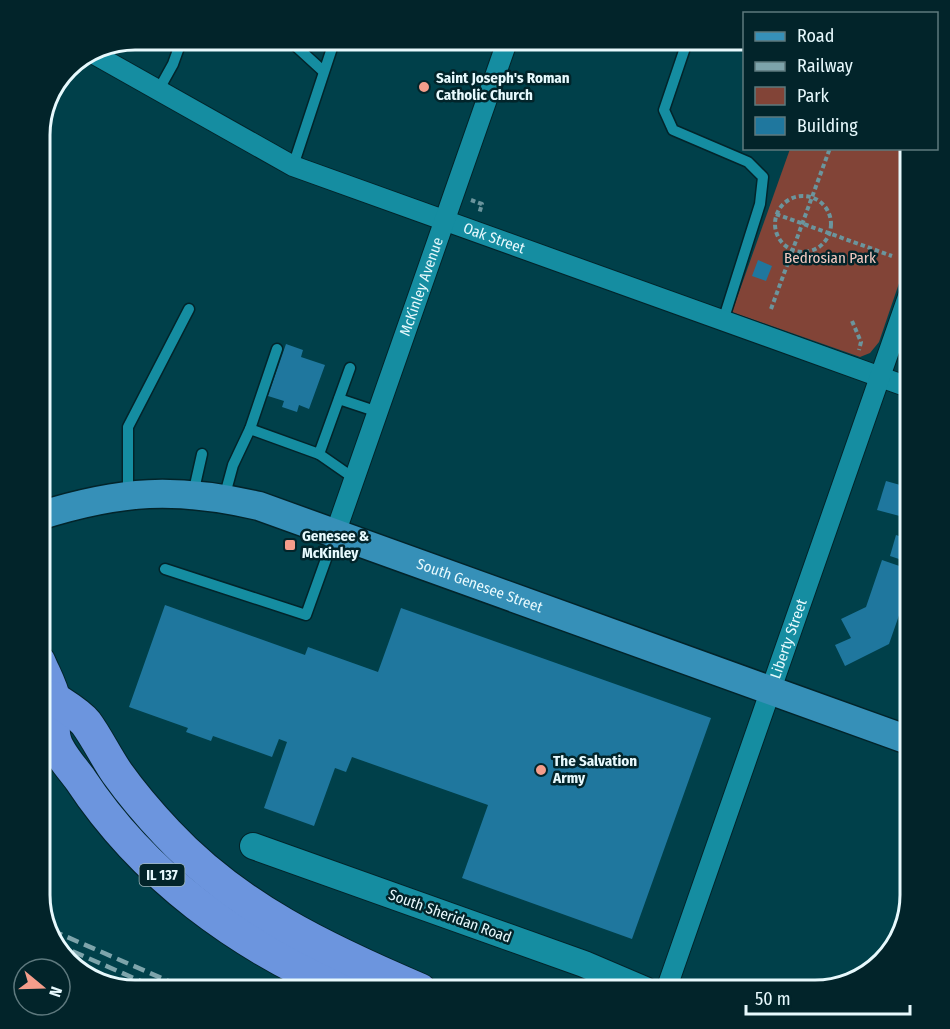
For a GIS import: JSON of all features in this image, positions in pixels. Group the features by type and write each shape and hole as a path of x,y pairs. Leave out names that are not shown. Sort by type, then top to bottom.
{"highway":[{"name":"IL 137","path":"50,688 54,698 54,741 96,802 148,861 190,900 256,946 324,980"},
{"name":"IL 137","path":"54,698 85,722 119,776 142,806 192,858 224,886 311,941 398,980"}],"main road":[{"name":"South Genesee Street","path":"50,513 128,495 193,494 259,506 900,737"}],"street":[{"name":"McKinley Avenue","path":"335,534 504,50"},
{"name":"Oak Street","path":"100,57 293,166 900,384"},
{"name":"Liberty Street","path":"670,980 900,319"},
{"name":"South Sheridan Road","path":"253,846 584,964 622,980"}],"lane":[{"path":"158,91 179,50"},
{"path":"300,50 323,71"},
{"path":"293,166 331,50"},
{"path":"684,50 664,110 673,130 748,162 763,177 760,204 723,321"},
{"path":"128,495 128,427 189,309"},
{"path":"224,498 233,465 250,429 277,350"},
{"path":"319,454 350,368"},
{"path":"339,399 378,412"},
{"path":"250,429 319,454 355,479"},
{"path":"193,494 202,454"},
{"path":"165,569 306,615 335,534"}],"path":[{"path":"771,309 829,150"},
{"path":"795,197 812,197 827,210 831,219 829,233 821,246 813,251 794,251 779,240 775,223 776,214 780,207 795,197"},
{"path":"776,214 892,255"},
{"path":"852,321 861,342"}],"green space":[{"name":"Bedrosian Park","path":"790,150 900,150 900,280 879,342 870,353 860,357 732,312"}],"building":[{"path":"758,260 772,266 766,281 752,276"},
{"path":"286,344 303,350 301,357 325,365 309,409 299,405 297,412 282,407 284,401 268,396"},
{"path":"886,481 900,485 900,516 877,510"},
{"path":"896,535 900,536 900,559 890,556"},
{"path":"882,560 900,566 900,612 889,644 845,666 835,645 851,638 841,619 866,607"},
{"name":"The Salvation Army","path":"165,605 305,655 308,647 378,672 401,608 711,718 632,939 462,878 488,805 352,757 346,772 335,768 314,826 264,808 287,742 279,739 272,757 213,736 211,741 186,732 188,728 129,707"}],"railway":[{"path":"59,934 166,980"},
{"path":"71,951 138,980"}],"place":[{"name":"Saint Joseph's Roman Catholic Church","path":"424,87"},
{"name":"Genesee & McKinley","path":"290,545"},
{"name":"The Salvation Army","path":"541,770"}]}
